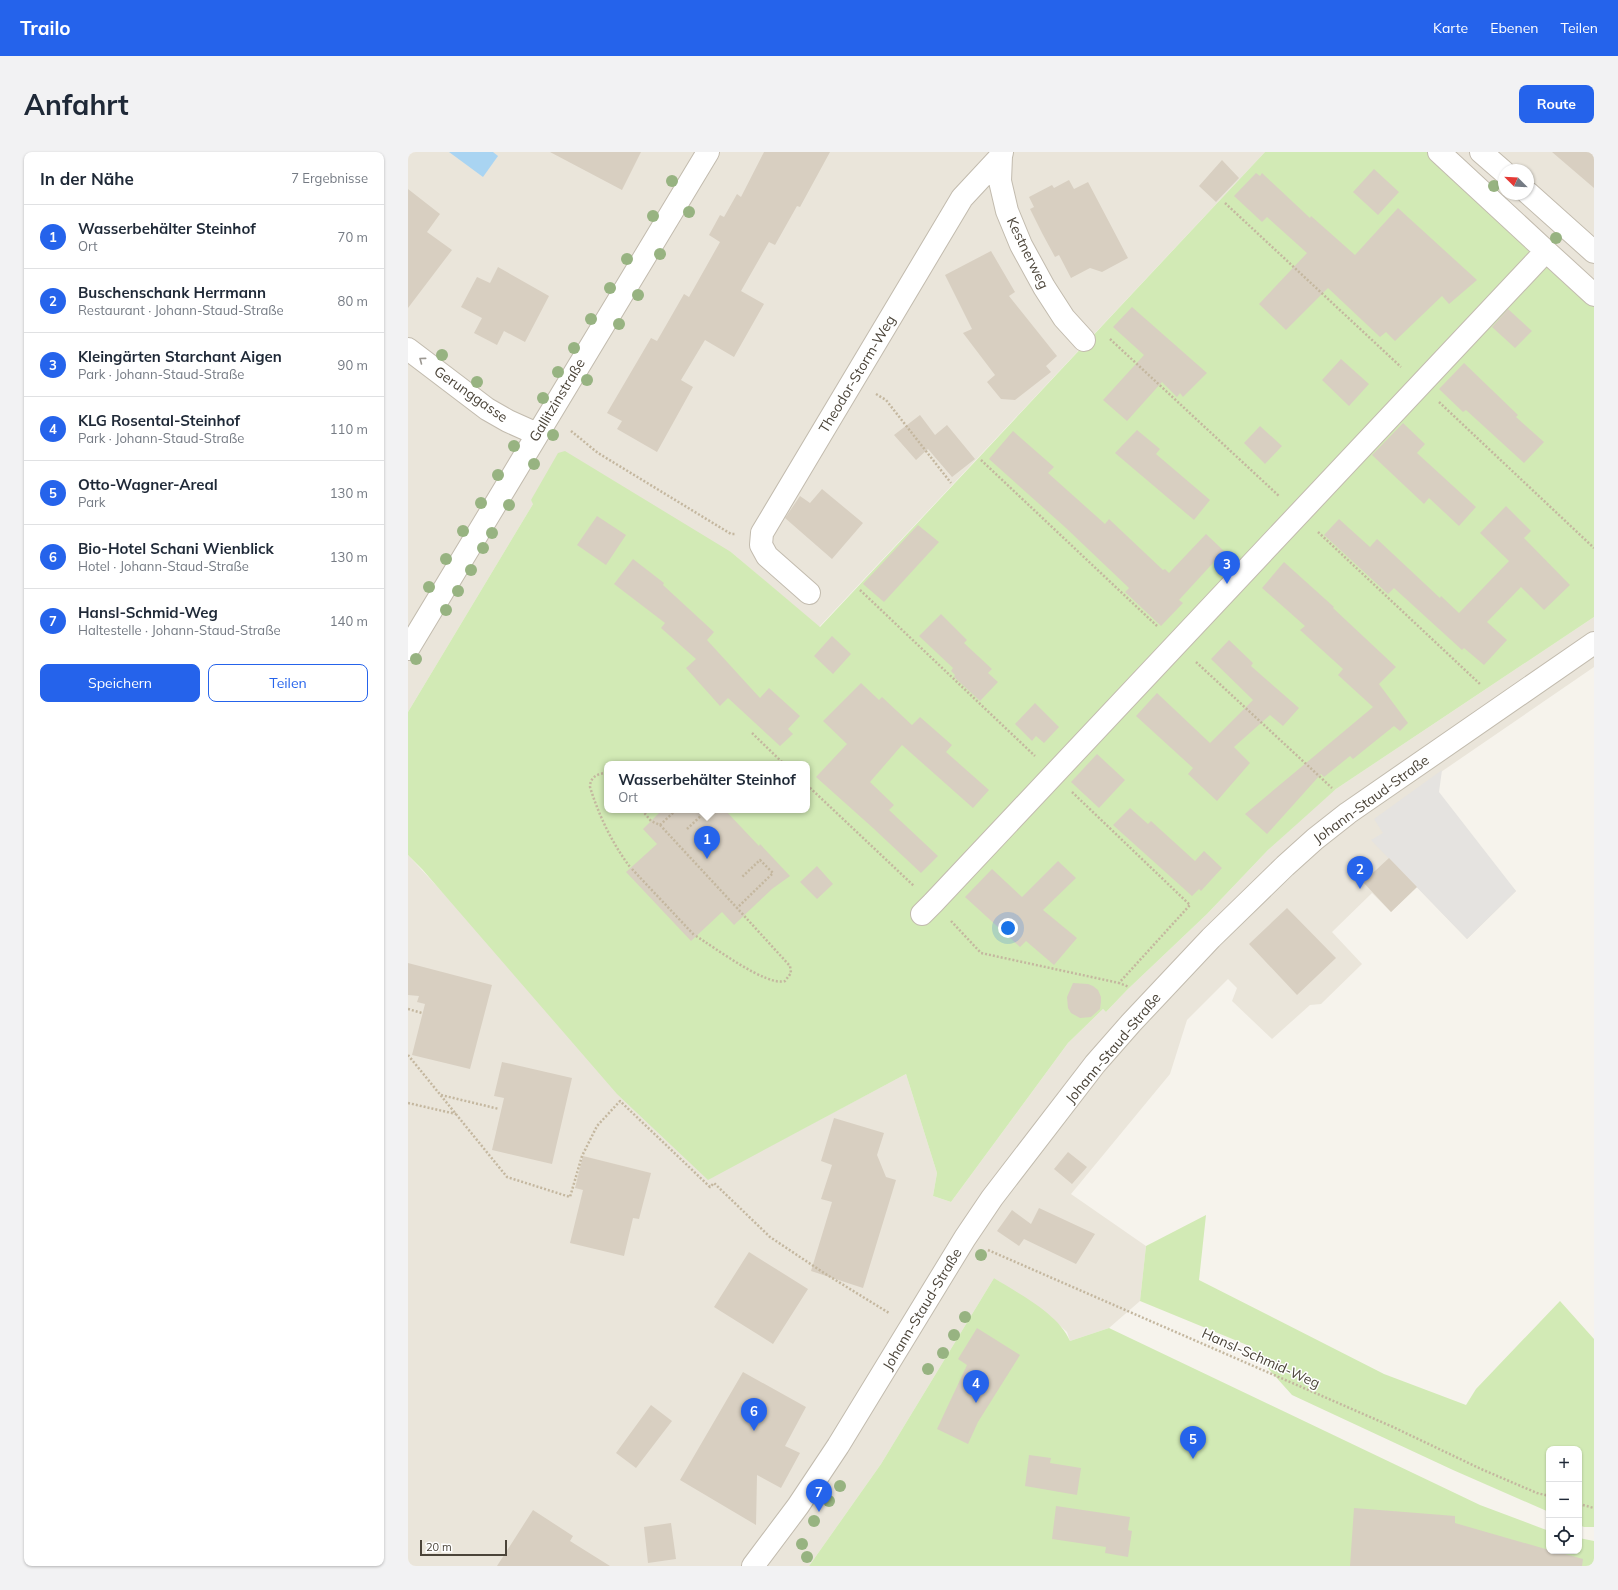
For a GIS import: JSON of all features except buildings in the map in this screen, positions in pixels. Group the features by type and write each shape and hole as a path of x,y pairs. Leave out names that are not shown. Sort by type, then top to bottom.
{"street":[{"name":"Gallitzinstraße","path":"408,649 708,152"},
{"path":"1439,152 1594,295"},
{"path":"1481,152 1498,167"},
{"name":"Kestnerweg","path":"1001,154 1000,181 1007,211 1021,245 1044,287 1064,318 1084,340"},
{"name":"Theodor-Storm-Weg","path":"762,533 962,198 1001,154"},
{"path":"1534,199 1594,252"},
{"path":"922,914 1546,251"},
{"name":"Gerunggasse","path":"408,349 487,410 537,434"},
{"path":"762,533 761,545 767,556 809,594"},
{"name":"Johann-Staud-Straße","path":"753,1566 798,1506 838,1446 965,1238 992,1198 1072,1094 1130,1023 1211,938 1315,838 1348,813 1594,643"}],"path":[{"path":"853,381 886,400 951,483"},
{"path":"550,413 598,453 731,534 762,533"},
{"path":"752,733 781,761"},
{"path":"604,774 600,773 595,776 590,782 590,787 618,851 631,868 696,936 727,957 768,979 777,982 785,981 791,973 790,966 660,825 651,821 644,813"},
{"path":"660,825 673,813"},
{"path":"687,829 703,813"},
{"path":"737,908 773,873 760,860 742,878"},
{"path":"408,1010 422,1013"},
{"path":"408,1054 507,1177 570,1197 582,1156 597,1126 620,1100 710,1187 714,1183 770,1237 824,1274 894,1316"},
{"path":"441,1095 500,1109"},
{"path":"408,1103 456,1114"},
{"name":"Hansl-Schmid-Weg","path":"965,1238 994,1253 1064,1284 1393,1427 1480,1469 1537,1493 1546,1495"},
{"path":"1582,1505 1594,1508"}],"shaded area":[{"path":"408,152 1265,152 819,627 731,552 531,500 742,744 533,504 408,712"},
{"path":"1447,152 1594,152 1594,282 1501,200 1534,200 1534,164 1498,164 1498,197"},
{"path":"1594,617 1594,667 1422,785 1516,891 1467,939 1417,887 1391,912 1372,893 1332,932 1362,964 1321,1004 1310,1005 1272,1039 1232,1001 1237,988 1228,979 1187,1020 1170,1074 1071,1194 1146,1246 1140,1301 1109,1328 1070,1341 1067,1332 1045,1312 994,1278 881,1464 809,1566 408,1566 408,855 708,1179 906,1074 937,1173 933,1196 951,1202 1068,1043 1103,1009 1106,1012 1207,914 1268,850 1310,811 1336,789"},
{"path":"1442,770 1439,792 1516,891 1467,939 1371,840 1383,833 1374,819"}],"green space":[{"path":"1265,152 1447,152 1498,197 1498,200 1501,200 1594,282 1594,617 1336,789 1268,850 1207,914 1106,1012 1103,1009 1068,1043 951,1202 933,1196 937,1173 906,1074 708,1180 617,1094 422,869 408,855 408,712 533,504 531,500 558,453 565,451 731,552 820,627"},
{"path":"1206,1215 1199,1280 1384,1374 1466,1405 1476,1389 1560,1301 1594,1339 1594,1527 1582,1526 1582,1446 1546,1446 1546,1511 1453,1470 1292,1395 1247,1345 1140,1301 1146,1246"},
{"path":"994,1278 1047,1313 1057,1322 1070,1341 1109,1328 1480,1505 1546,1530 1546,1554 1582,1554 1582,1539 1594,1541 1594,1566 809,1566 881,1464"}],"water":[{"path":"449,152 493,152 498,156 483,177"}],"place":[{"name":"Kleingärten Starchant Aigen","path":"1227,584"},
{"name":"Wasserbehälter Steinhof","path":"707,859"},
{"name":"Buschenschank Herrmann","path":"1360,889"},
{"name":"KLG Rosental-Steinhof","path":"976,1403"},
{"name":"Bio-Hotel Schani Wienblick","path":"754,1431"},
{"name":"Otto-Wagner-Areal","path":"1193,1459"},
{"name":"Hansl-Schmid-Weg","path":"819,1512"}]}
